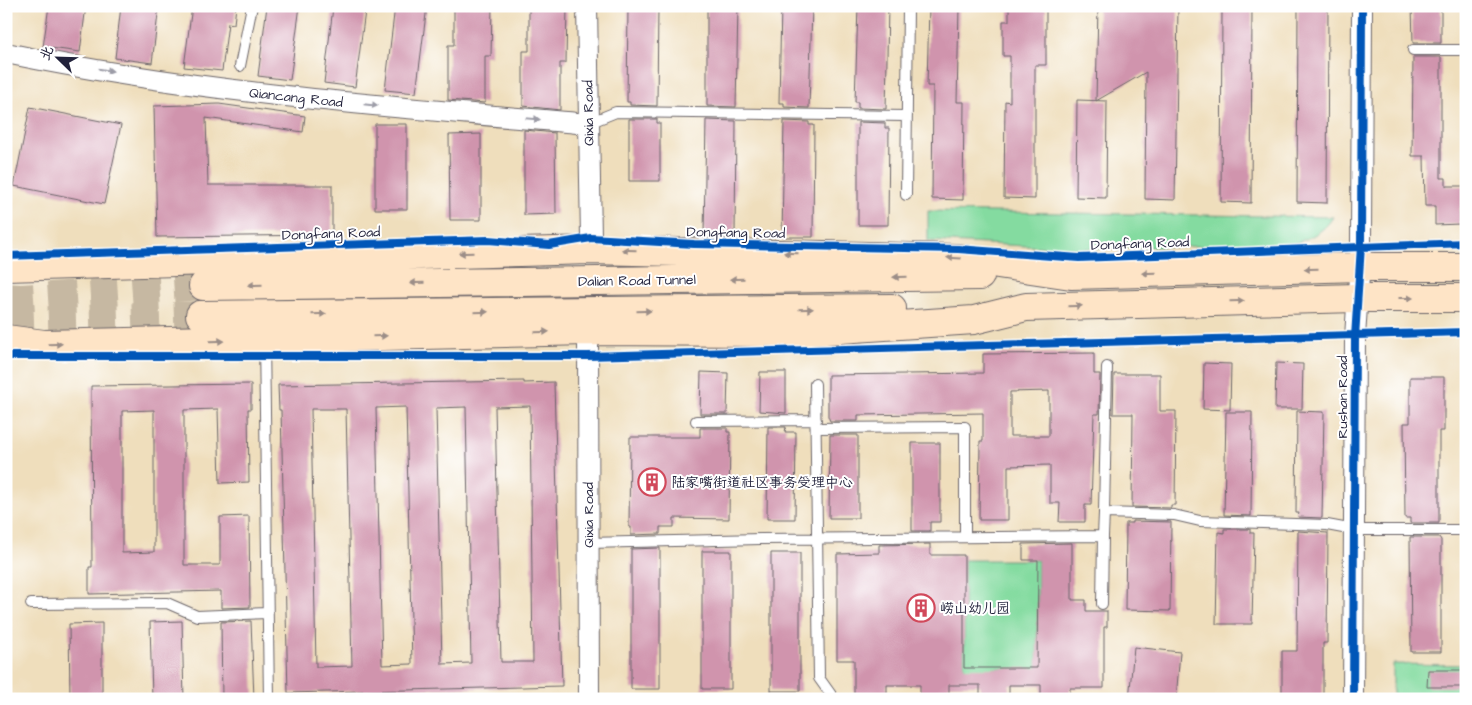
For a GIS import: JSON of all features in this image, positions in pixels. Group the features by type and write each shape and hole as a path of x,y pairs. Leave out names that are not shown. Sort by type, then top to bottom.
{"main road":[{"name":"Dongfang Road","path":"6,267 589,250 958,258 1071,275 1466,267"},
{"name":"Dalian Road Tunnel","path":"203,286 1071,275"},
{"path":"200,315 1026,307 1357,298 1466,298"},
{"path":"6,339 44,344 588,331 795,332 974,320 1026,307"}],"street":[{"name":"Qixia Road","path":"587,6 591,238 589,250"},
{"name":"Rushan Road","path":"1353,699 1362,6"},
{"name":"Qiancang Road","path":"6,53 222,89 386,107 588,124"},
{"name":"Qixia Road","path":"588,331 589,699"}],"lane":[{"path":"240,66 252,6"},
{"path":"906,195 908,6"},
{"path":"1413,50 1466,50"},
{"path":"588,124 616,112 907,116"},
{"path":"264,340 269,699"},
{"path":"1102,604 1106,367"},
{"path":"815,384 819,678 834,699"},
{"path":"696,421 965,426 965,537"},
{"path":"1104,513 1174,515 1200,521 1327,525 1354,530 1466,530"},
{"path":"588,544 818,538 1103,536"},
{"path":"30,604 168,603 197,616 268,613"}],"green space":[{"path":"928,211 1333,217 1316,234 1293,244 1083,249 928,241"},
{"path":"964,560 1038,560 1037,676 1008,668 993,668 964,675"},
{"path":"1393,664 1466,665 1466,699 1393,699"}],"building":[{"path":"49,6 86,6 80,52 43,47"},
{"path":"121,6 159,6 152,63 115,58"},
{"path":"192,6 236,6 234,24 228,23 222,71 184,67"},
{"path":"267,6 300,6 290,80 258,76"},
{"path":"395,6 427,6 416,93 385,90"},
{"path":"454,6 492,6 491,56 485,56 485,103 448,100 448,45 454,45"},
{"path":"529,6 567,6 566,63 560,63 560,110 523,106 523,51 529,51"},
{"path":"628,6 658,6 657,106 630,105 630,102 627,102"},
{"path":"707,6 738,6 736,107 707,106"},
{"path":"781,6 812,6 809,108 784,107 784,103 779,103"},
{"path":"858,6 888,6 886,109 858,108 858,102 855,102"},
{"path":"929,6 959,6 957,102 964,102 963,200 932,199 933,86 927,86"},
{"path":"1009,6 1046,9 1046,65 1035,65 1035,199 1004,198 1005,101 1010,102 1010,56 1003,56 1003,21 1009,21"},
{"path":"1098,6 1178,6 1175,200 1145,199 1146,72 1096,101"},
{"path":"1222,6 1252,6 1251,203 1221,202"},
{"path":"1298,6 1328,6 1327,203 1297,202"},
{"path":"1412,6 1441,6 1441,43 1413,43"},
{"path":"333,7 365,11 355,87 324,83"},
{"path":"1413,57 1441,57 1441,178 1446,178 1446,186 1466,186 1466,207 1460,207 1460,224 1435,225 1435,206 1425,206 1424,156 1412,156"},
{"path":"1077,100 1107,101 1106,198 1076,197"},
{"path":"219,104 305,116 303,132 206,118 208,185 332,185 332,235 157,237 154,106"},
{"path":"30,107 121,125 104,204 14,186"},
{"path":"629,119 657,119 657,123 660,123 660,181 629,181"},
{"path":"706,120 736,121 735,235 704,234"},
{"path":"784,121 809,122 809,125 814,125 813,237 782,237"},
{"path":"858,122 885,123 885,128 889,128 888,225 858,225"},
{"path":"375,124 407,124 407,209 375,209"},
{"path":"524,130 555,133 556,214 524,215"},
{"path":"481,134 481,220 450,220 449,135"},
{"path":"1094,353 1094,374 1100,374 1099,414 1094,414 1091,505 1085,505 1085,522 1059,522 1060,503 1050,503 1050,465 1008,466 1008,520 979,520 980,441 983,441 983,413 858,415 858,421 830,421 828,416 828,375 983,373 983,354","holes":["1049,391 1049,436 1010,436 1010,392"]},
{"path":"1204,363 1231,364 1230,410 1203,409"},
{"path":"1276,363 1303,364 1302,409 1275,409"},
{"path":"701,372 728,373 727,414 700,414"},
{"path":"760,372 786,372 786,413 759,411"},
{"path":"1114,374 1160,374 1160,411 1176,411 1175,505 1171,505 1171,508 1132,507 1133,414 1113,414"},
{"path":"1410,377 1444,377 1444,431 1439,431 1439,523 1410,523 1410,518 1405,518 1404,423 1410,423"},
{"path":"554,382 562,686 288,693 281,410 279,410 278,385","holes":["530,406 533,662 501,662 495,407","406,407 412,664 382,665 376,408","466,407 471,663 442,664 436,408","311,409 346,409 352,666 316,667"]},
{"path":"251,384 251,409 248,409 249,482 220,483 218,409 184,410 184,565 220,565 220,517 249,516 250,607 221,608 221,591 89,594 89,567 92,567 91,386","holes":["154,410 154,552 122,553 122,411"]},
{"path":"1297,411 1324,412 1322,518 1298,517 1299,513 1296,513"},
{"path":"1226,412 1252,412 1251,516 1224,515"},
{"path":"768,427 786,427 785,432 796,432 795,519 767,519"},
{"path":"700,428 727,428 727,432 730,432 729,519 674,518 674,527 660,527 660,534 631,535 631,527 629,527 630,437 700,437"},
{"path":"830,435 858,435 858,518 829,518"},
{"path":"912,443 940,443 940,522 930,522 930,531 912,531"},
{"path":"1132,521 1171,522 1170,611 1125,610 1126,523 1132,523"},
{"path":"1224,529 1250,529 1250,533 1254,533 1252,624 1216,624 1218,532 1224,533"},
{"path":"1298,531 1328,533 1327,643 1323,643 1323,699 1282,699 1282,651 1297,651"},
{"path":"1410,537 1439,537 1441,540 1441,652 1411,652"},
{"name":"崂山幼儿园","path":"1072,543 1072,600 1086,600 1086,611 1107,611 1107,627 1104,627 1104,688 1070,688 1070,699 1041,699 1041,685 1009,685 1009,699 980,699 980,685 949,685 949,699 920,699 920,685 887,685 887,699 854,699 854,660 837,660 837,554 879,553 879,545 930,544 930,555 964,555 964,668 1037,668 1038,560 1023,560 1023,544"},
{"path":"660,548 660,689 631,689 631,549"},
{"path":"702,551 731,551 731,689 702,689"},
{"path":"771,553 800,553 800,691 771,691"},
{"path":"182,621 184,699 152,699 150,622"},
{"path":"251,621 254,699 222,699 221,622"},
{"path":"102,623 102,699 70,699 69,624"},
{"path":"1134,647 1180,652 1176,699 1129,699"},
{"path":"1428,670 1466,670 1466,687 1427,687"}],"tunnel":[{"path":"6,297 21,298 203,286"},
{"path":"6,320 200,315"}],"cycle path":[{"path":"1353,699 1355,337 1361,246 1362,6"},
{"path":"6,256 488,240 549,245 591,238 694,244 958,249 1079,258 1466,243"},
{"path":"6,356 588,356 1466,332"}],"place":[{"name":"陆家嘴街道社区事务受理中心","path":"652,482"},
{"name":"崂山幼儿园","path":"921,608"}]}
